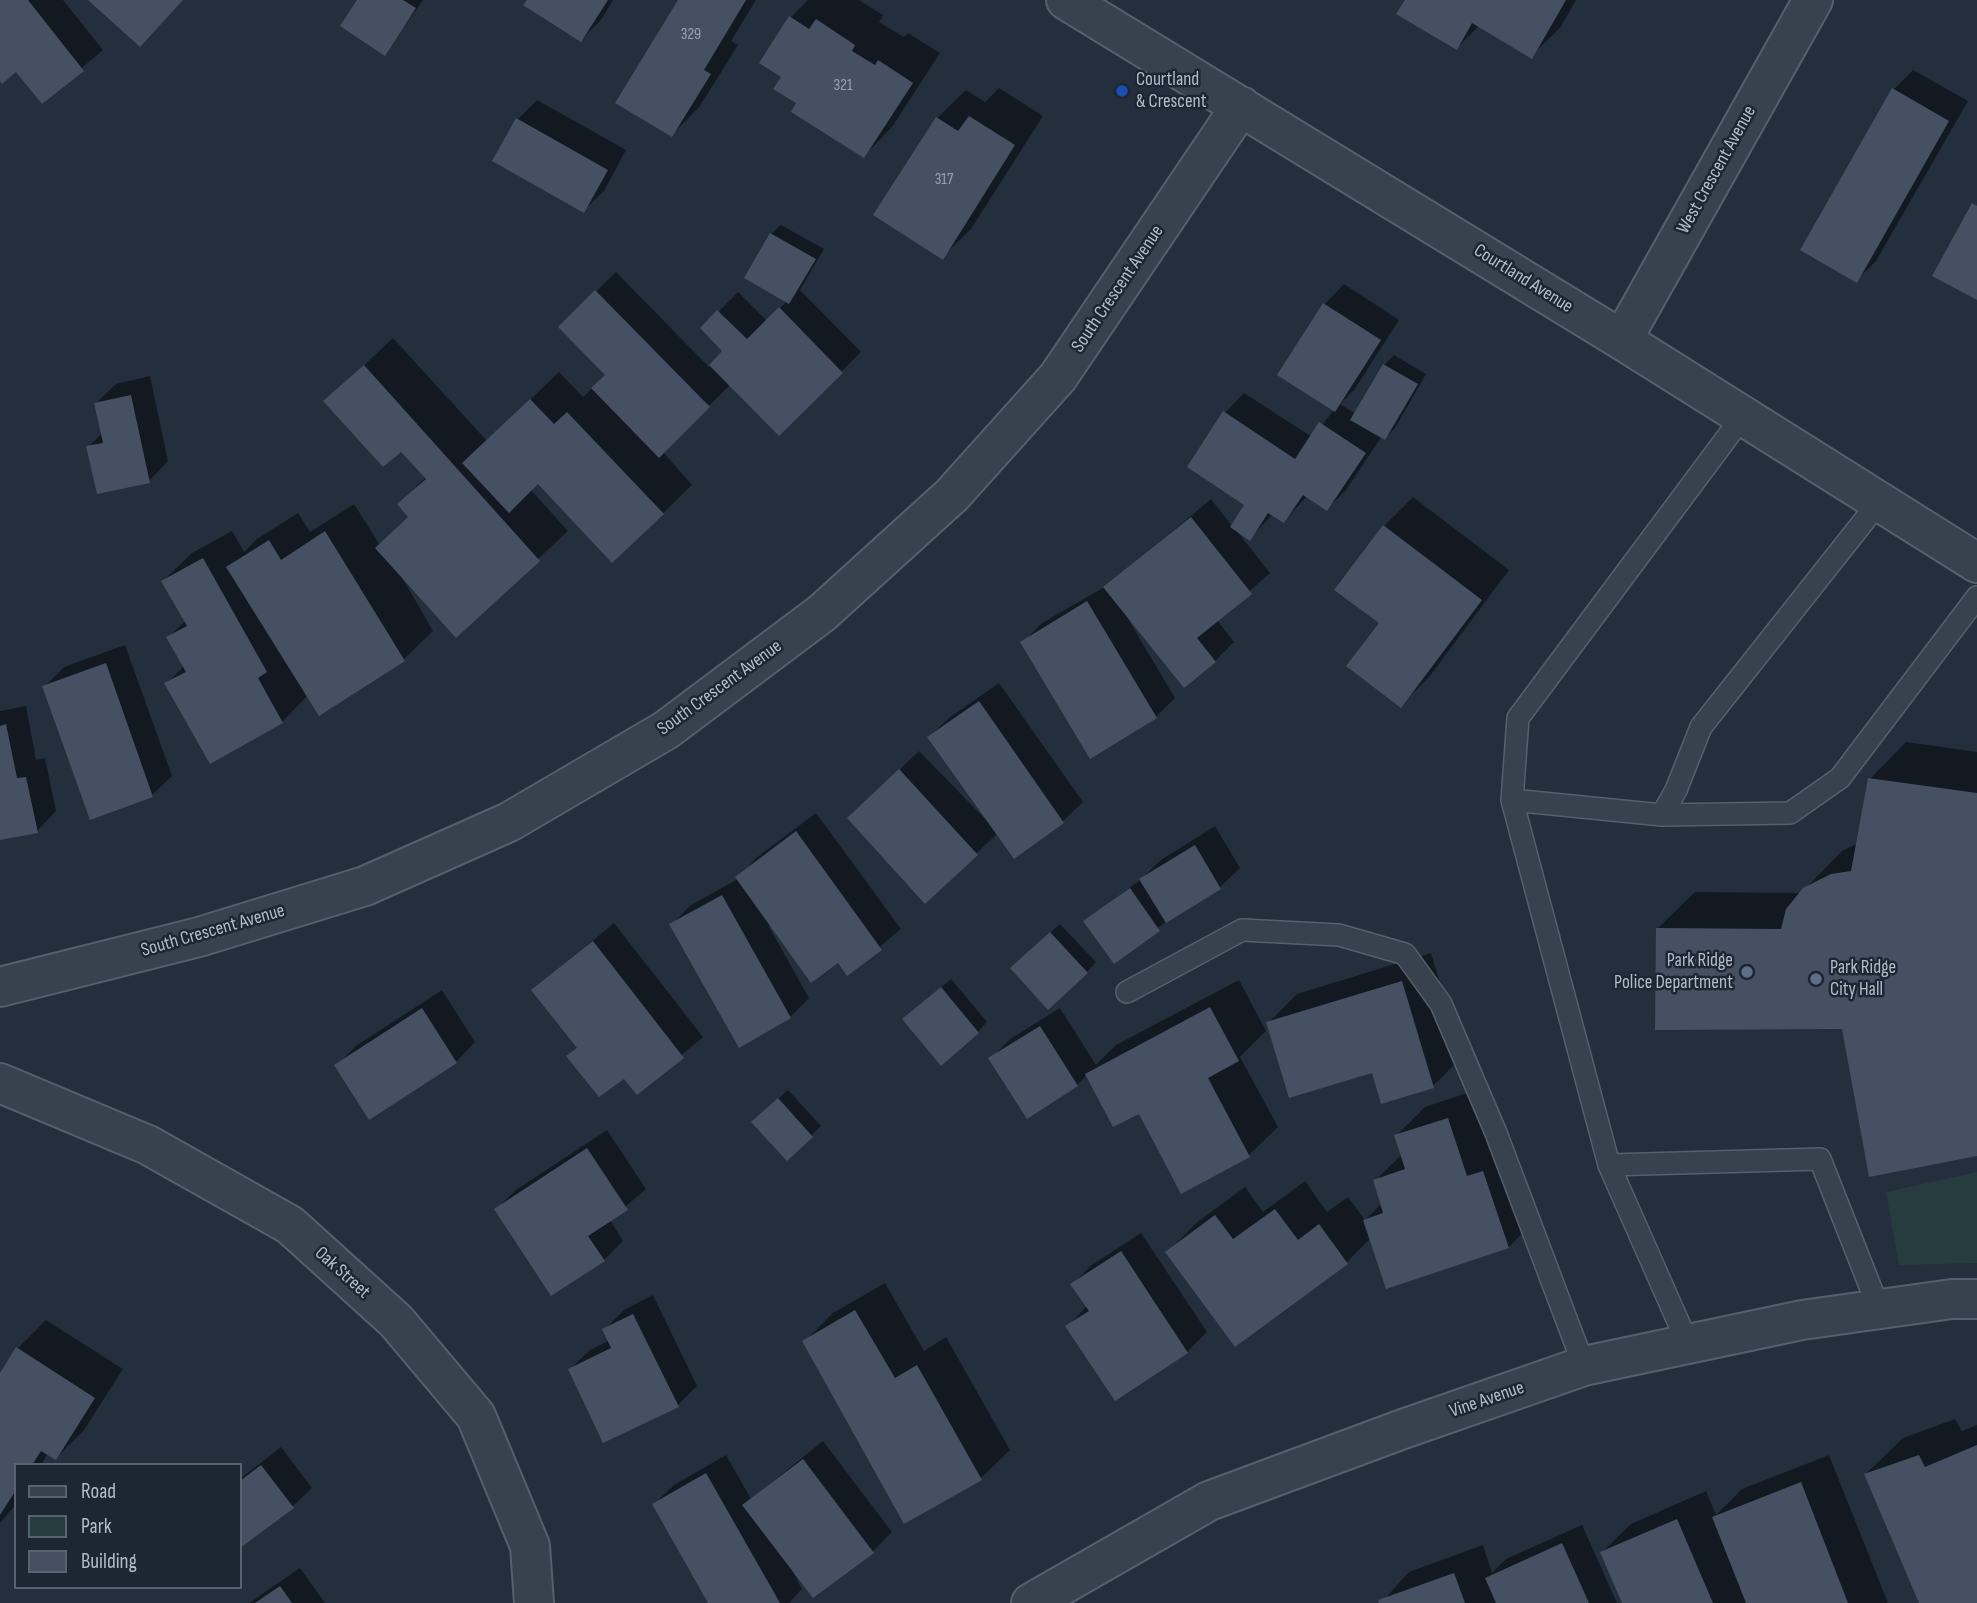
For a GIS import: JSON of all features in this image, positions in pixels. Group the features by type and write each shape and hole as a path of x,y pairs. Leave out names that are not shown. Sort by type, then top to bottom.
{"street":[{"name":"Courtland Avenue","path":"1066,0 1622,340 1977,563"},
{"name":"West Crescent Avenue","path":"1622,340 1813,0"},
{"name":"South Crescent Avenue","path":"0,987 200,937 365,886 509,822 666,730 822,613 952,495 1058,377 1241,106"},
{"name":"Oak Street","path":"0,1083 148,1144 290,1225 396,1321 476,1416 530,1546 534,1603"},
{"name":"Vine Avenue","path":"1031,1603 1209,1501 1584,1366 1802,1320 1952,1299 1977,1299"}],"lane":[{"path":"1688,1343 1609,1165 1513,800 1518,718 1743,416"},
{"path":"1661,815 1676,790 1701,727 1879,502"},
{"path":"1513,800 1661,815 1790,813 1840,778 1977,597"},
{"path":"1128,992 1242,930 1339,935 1405,954 1441,1004 1496,1133 1584,1366"},
{"path":"1609,1165 1820,1159 1879,1309"}],"green space":[{"path":"1977,1172 1977,1263 1899,1265 1886,1192"}],"building":[{"path":"0,0 28,0 84,71 42,104 16,72 2,84 0,81"},
{"path":"88,0 183,0 140,47"},
{"path":"357,0 403,0 416,8 385,56 340,26"},
{"path":"527,0 608,0 581,42 523,5"},
{"path":"678,0 746,0 704,70 711,74 672,137 615,103"},
{"path":"1405,0 1566,0 1532,59 1472,23 1457,50 1396,14"},
{"path":"789,16 809,29 816,19 855,45 852,51 875,65 878,60 913,83 864,158 791,112 796,103 773,89 781,77 759,63"},
{"path":"1892,88 1949,121 1857,283 1800,250"},
{"path":"969,116 1015,145 943,260 873,215 936,117 958,131"},
{"path":"516,118 608,170 584,213 492,161"},
{"path":"1972,203 1977,206 1977,300 1932,276"},
{"path":"770,233 816,259 789,304 744,278"},
{"path":"595,290 710,407 659,458 591,388 605,375 558,327"},
{"path":"1323,303 1381,340 1335,412 1277,375"},
{"path":"779,307 843,373 779,436 709,365 722,351 700,328 717,310 747,339"},
{"path":"1383,364 1418,384 1385,440 1350,420"},
{"path":"364,365 540,561 456,638 375,548 408,517 397,504 426,479 401,452 383,467 323,401"},
{"path":"131,395 150,483 97,494 86,446 103,443 94,403"},
{"path":"530,399 554,424 567,412 664,514 612,563 538,484 509,513 462,463"},
{"path":"1223,411 1295,459 1319,422 1366,453 1327,511 1303,495 1284,523 1268,513 1250,541 1230,527 1244,505 1187,467"},
{"path":"1191,517 1252,594 1197,638 1216,662 1184,688 1103,587"},
{"path":"1383,525 1482,600 1401,708 1346,666 1379,623 1334,590"},
{"path":"325,531 405,661 319,716 226,567 269,540 281,560"},
{"path":"203,558 267,672 258,678 283,723 210,764 164,683 186,672 166,637 187,626 161,581"},
{"path":"1087,601 1157,718 1090,759 1020,642"},
{"path":"106,663 153,797 90,820 42,686"},
{"path":"979,701 1064,823 1014,859 927,737"},
{"path":"6,724 17,778 26,777 38,833 0,840 0,726"},
{"path":"899,769 978,855 925,904 847,818"},
{"name":"Park Ridge City Hall","path":"1868,778 1977,793 1977,1156 1869,1177 1842,1029 1655,1030 1656,928 1781,929 1786,909 1803,888 1831,874 1851,871"},
{"path":"796,831 882,950 847,976 838,963 811,983 735,877"},
{"path":"1195,845 1221,889 1166,923 1139,879"},
{"path":"1130,888 1160,931 1114,964 1083,921"},
{"path":"722,895 791,1018 739,1048 669,924"},
{"path":"1050,932 1088,973 1048,1010 1010,968"},
{"path":"593,941 684,1058 637,1095 624,1079 599,1097 566,1056 577,1048 531,990"},
{"path":"1402,981 1434,1088 1381,1104 1372,1073 1289,1098 1266,1022"},
{"path":"941,987 979,1033 941,1066 902,1019"},
{"path":"1210,1007 1239,1061 1208,1078 1250,1157 1181,1194 1139,1114 1113,1127 1085,1074"},
{"path":"422,1008 457,1063 369,1120 334,1065"},
{"path":"1040,1026 1078,1086 1027,1119 988,1058"},
{"path":"778,1098 813,1137 787,1161 751,1122"},
{"path":"1448,1118 1467,1176 1483,1171 1509,1248 1386,1289 1363,1220 1383,1213 1373,1180 1405,1169 1394,1135"},
{"path":"587,1148 628,1210 588,1236 605,1261 551,1296 494,1209"},
{"path":"1275,1209 1298,1240 1319,1224 1348,1264 1235,1347 1165,1252 1215,1215 1233,1239"},
{"path":"1121,1251 1188,1353 1115,1401 1065,1326 1089,1311 1070,1284"},
{"path":"855,1310 895,1378 917,1365 982,1480 904,1524 802,1341"},
{"path":"633,1314 679,1407 603,1443 568,1369 611,1348 602,1329"},
{"path":"16,1347 95,1398 56,1460 41,1451 33,1463 14,1463 14,1493 0,1515 0,1373"},
{"path":"1977,1445 1977,1603 1919,1603 1864,1474 1919,1455 1925,1467"},
{"path":"803,1459 874,1553 813,1598 742,1505"},
{"path":"261,1465 294,1508 242,1547 242,1479"},
{"path":"706,1473 780,1603 708,1603 652,1504"},
{"path":"1801,1482 1848,1603 1746,1603 1712,1517"},
{"path":"1677,1519 1713,1603 1622,1603 1600,1552"},
{"path":"1562,1543 1589,1603 1496,1603 1485,1578"},
{"path":"1454,1573 1465,1603 1379,1603 1378,1600"},
{"path":"280,1586 292,1603 255,1603"}],"place":[{"name":"Courtland & Crescent","path":"1122,91"},
{"name":"Park Ridge Police Department","path":"1747,972"},
{"name":"Park Ridge City Hall","path":"1816,979"}]}
